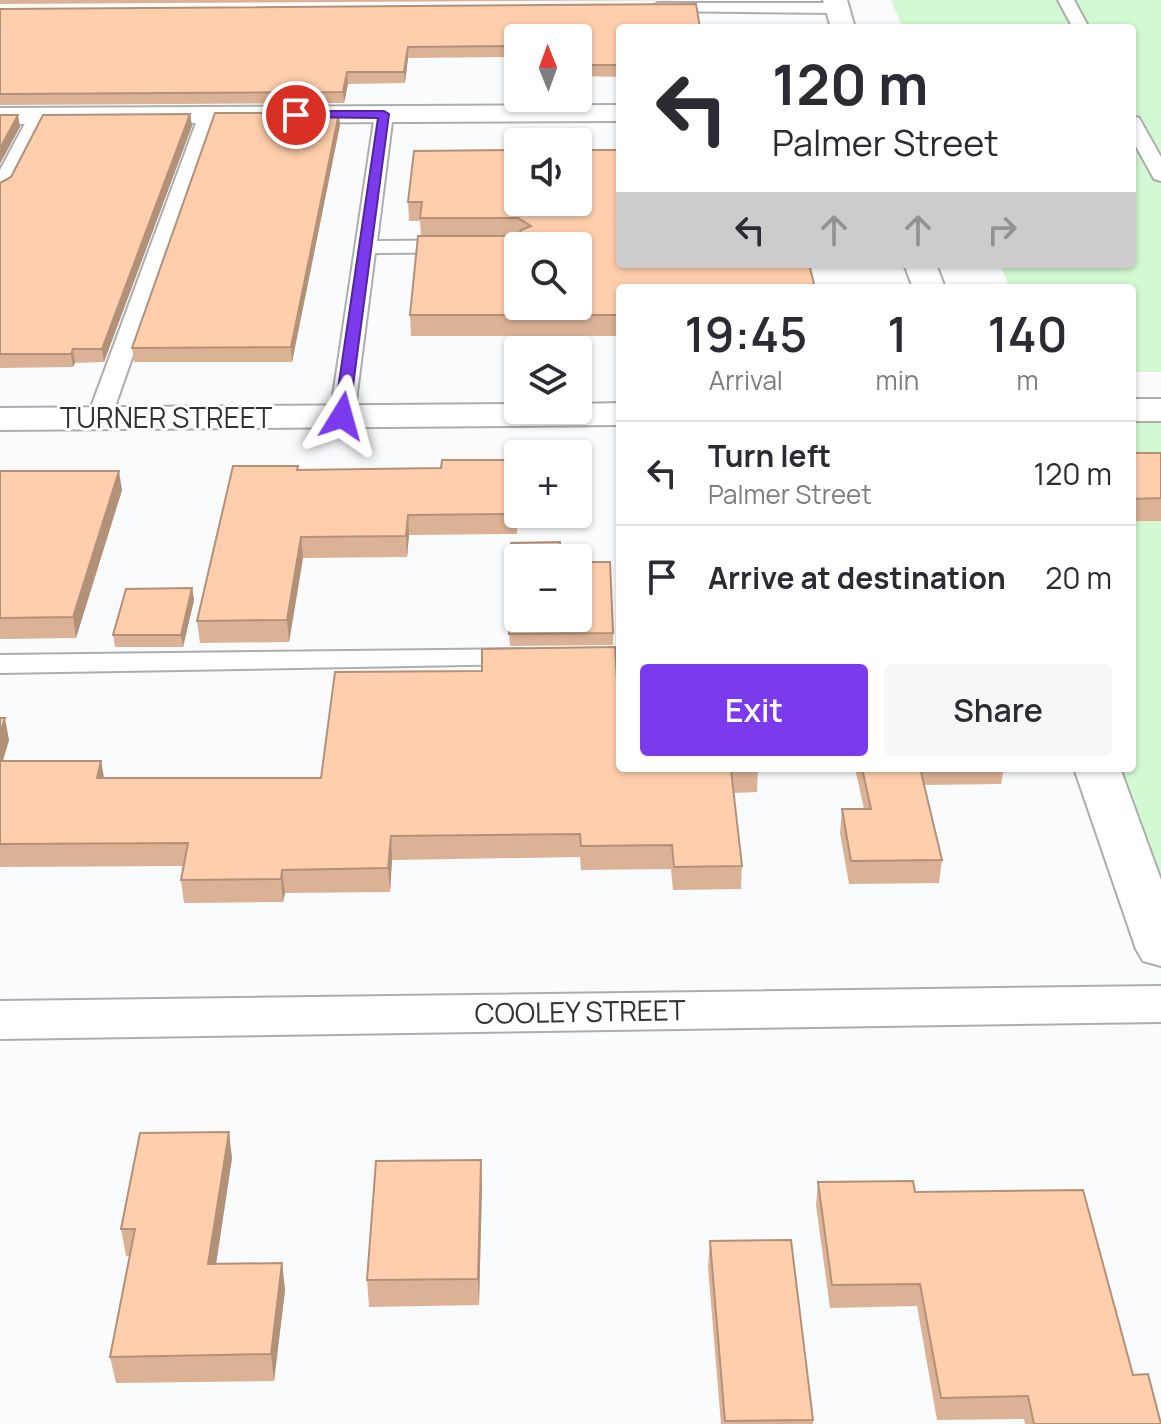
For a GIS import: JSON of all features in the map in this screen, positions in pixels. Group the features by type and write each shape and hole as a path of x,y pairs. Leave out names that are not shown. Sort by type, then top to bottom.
{"street":[{"path":"0,116 616,113"},
{"path":"1136,410 1161,410"},
{"name":"TURNER STREET","path":"0,419 616,414"},
{"path":"1098,772 1161,949"},
{"name":"COOLEY STREET","path":"2,1027 1161,1004"}],"lane":[{"path":"1066,0 1079,24"},
{"path":"648,9 838,12"},
{"path":"342,416 384,114"},
{"path":"99,418 208,115"},
{"path":"0,188 38,116"},
{"path":"1136,129 1161,174"},
{"path":"365,247 504,246"},
{"path":"0,664 616,657"}],"green space":[{"path":"891,0 1161,0 1161,372 1136,372 1136,284 1008,284 1002,268 1136,268 1136,24 901,24"},
{"path":"1136,410 1161,410 1161,949 1098,772 1136,772"}],"building":[{"path":"696,4 699,24 616,24 616,65 592,65 592,24 504,24 504,46 408,47 404,72 347,72 343,92 0,94 0,9"},
{"path":"215,113 339,113 291,347 132,348"},
{"path":"190,114 102,349 73,349 71,354 0,354 0,183 11,177 43,115"},
{"path":"0,115 18,115 0,148"},
{"path":"504,150 504,216 592,216 592,150 616,150 616,268 810,268 814,284 616,284 616,315 592,315 592,232 520,232 531,226 518,218 420,218 422,202 408,202 414,151"},
{"path":"418,236 504,236 504,315 410,315"},
{"path":"1136,453 1161,453 1161,498 1136,499"},
{"path":"442,460 504,460 504,514 408,515 406,536 301,537 287,620 197,621 233,466 298,466 297,470 441,468"},
{"path":"0,471 119,471 73,617 0,618"},
{"path":"560,542 560,544 511,544"},
{"path":"592,562 610,562 613,633 509,634 592,632"},
{"path":"192,588 181,635 113,635 126,589"},
{"path":"615,647 616,772 731,772 742,866 674,867 672,845 581,846 580,834 391,836 388,868 282,870 281,879 181,880 188,843 0,844 0,761 101,761 97,778 321,778 335,672 482,671 482,649"},
{"path":"863,772 921,772 942,860 851,861 842,809 871,809"},
{"path":"229,1132 208,1264 282,1263 271,1354 110,1357 135,1229 121,1229 140,1133"},
{"path":"481,1160 478,1279 367,1280 376,1161"},
{"path":"913,1181 915,1192 1083,1190 1133,1375 1148,1374 1161,1424 1034,1424 1028,1396 941,1398 920,1284 832,1285 818,1182"},
{"path":"791,1240 813,1420 725,1421 710,1241"}],"route":[{"path":"296,115 384,114 342,416"}]}
